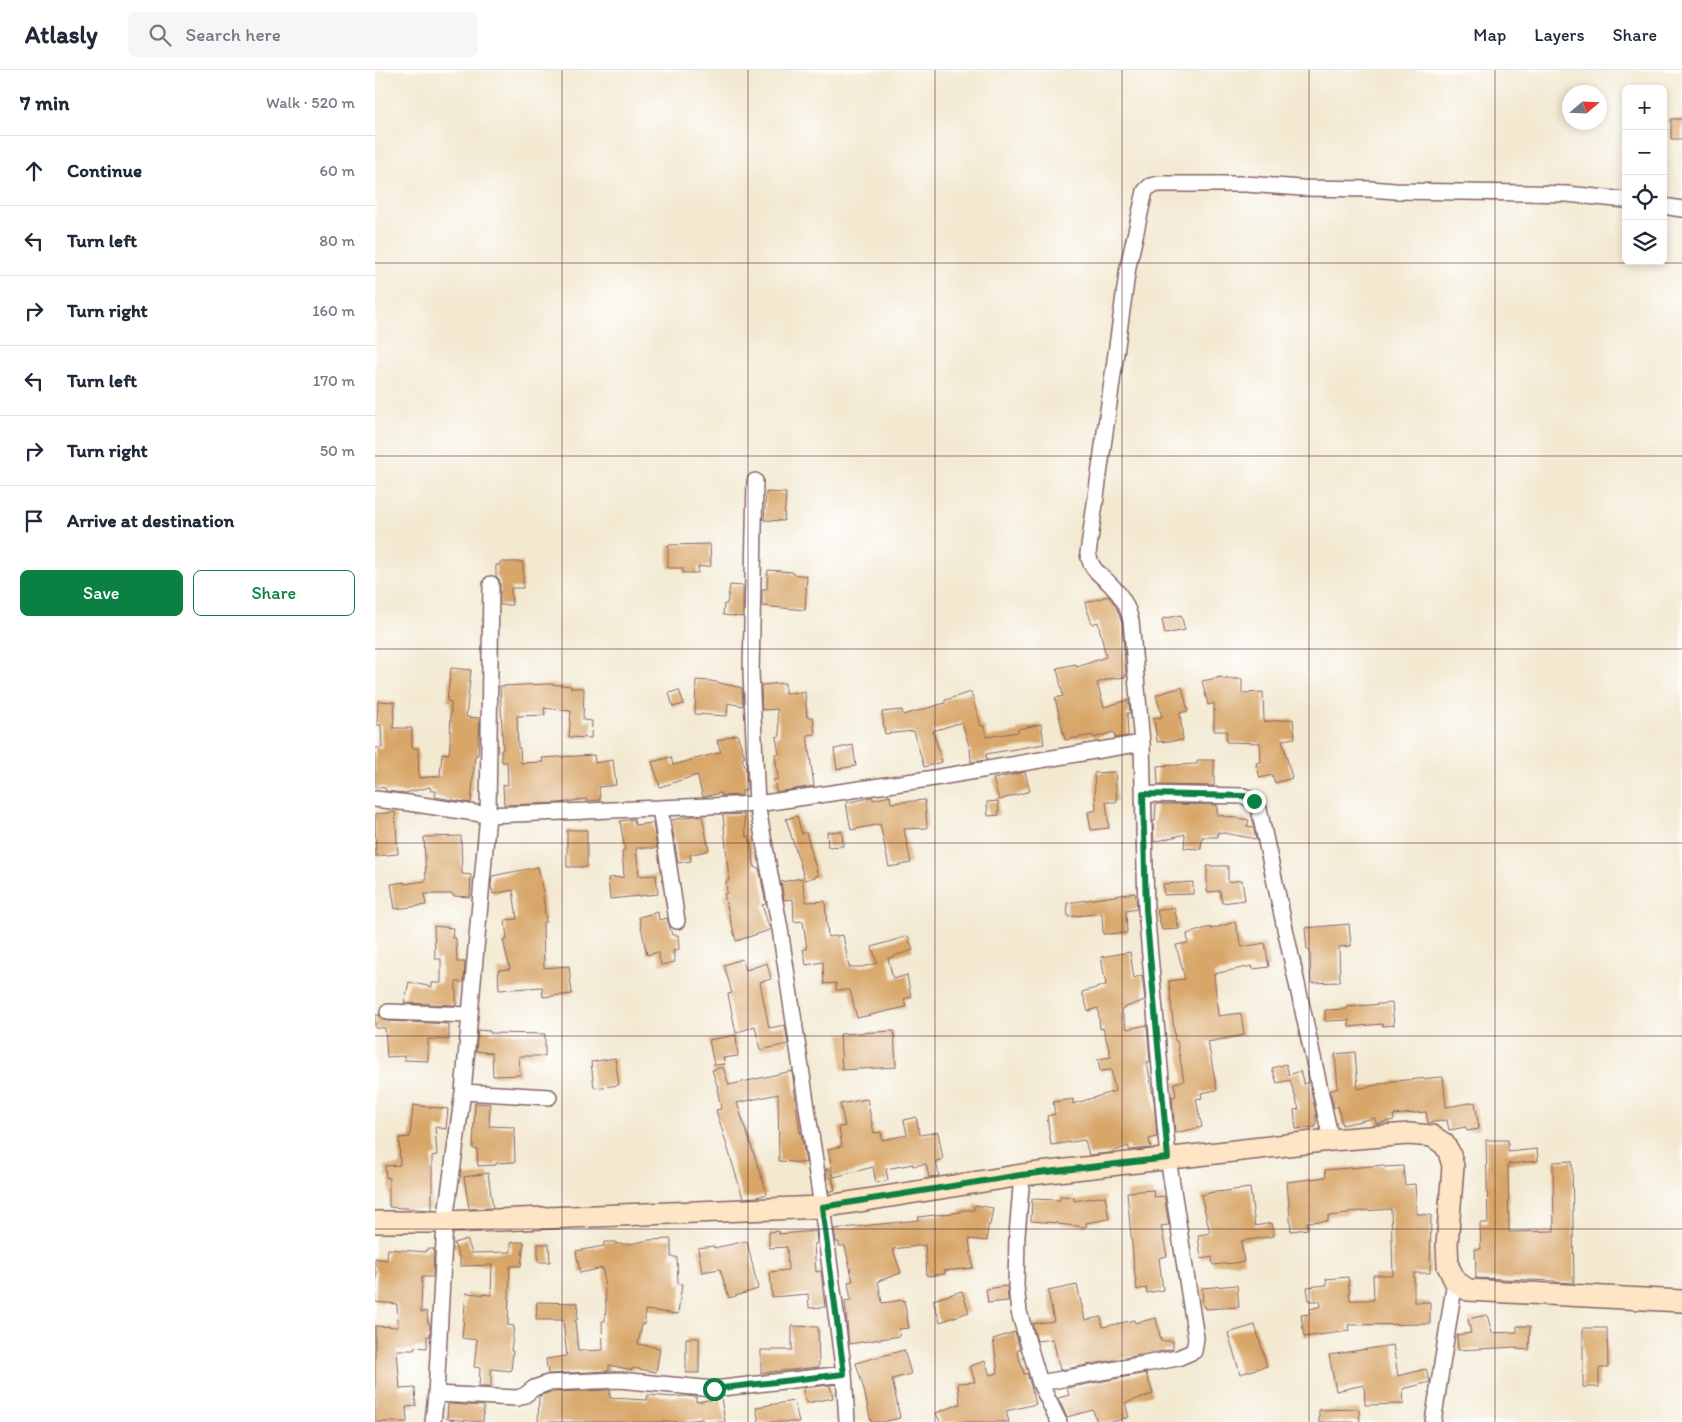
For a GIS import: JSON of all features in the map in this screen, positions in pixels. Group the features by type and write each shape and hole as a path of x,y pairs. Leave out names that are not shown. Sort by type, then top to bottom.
{"street":[{"path":"1040,1383 1179,1358 1193,1351 1196,1338 1168,1158 1146,910 1142,743 1129,610 1116,590 1095,572 1088,554 1128,267 1145,191 1150,186 1159,184 1245,184 1302,188 1559,194 1622,200"},
{"path":"1667,207 1682,209"},
{"path":"755,481 751,673 757,804 781,928 822,1207 844,1374 847,1422"},
{"path":"433,1422 445,1222 463,1092 489,815 491,584"},
{"path":"375,799 409,802 489,815 757,804 928,779 1142,743"},
{"path":"1143,794 1244,796 1254,801 1259,809 1331,1140"},
{"path":"660,808 677,921"},
{"path":"388,1012 469,1015"},
{"path":"463,1092 549,1097"},
{"path":"375,1222 445,1222 822,1207 1021,1175 1331,1140 1409,1134 1432,1136 1444,1144 1449,1152 1453,1166 1447,1245 1448,1266 1455,1280 1468,1290 1682,1301"},
{"path":"1021,1175 1016,1286 1019,1312 1040,1383 1059,1422"},
{"path":"1433,1422 1455,1280"},
{"path":"436,1394 518,1398 534,1388 549,1383 619,1380 714,1389 844,1374"}],"building":[{"path":"1671,119 1682,119 1682,139 1671,139"},
{"path":"766,492 786,493 784,521 764,520"},
{"path":"710,544 711,566 698,567 698,573 683,573 683,568 668,568 668,545"},
{"path":"500,562 523,562 523,588 511,588 512,605 500,605 500,584 496,576 496,565 500,565"},
{"path":"768,570 793,572 793,574 807,576 805,610 762,606 762,589 767,589"},
{"path":"730,585 743,586 743,617 723,615 724,604 727,604"},
{"path":"1108,596 1116,606 1122,623 1126,677 1097,683 1104,707 1129,700 1130,713 1127,713 1128,736 1115,738 1114,732 1094,738 1093,735 1065,740 1055,698 1063,696 1057,668 1076,664 1077,667 1106,657 1098,622 1092,624 1085,603"},
{"path":"1181,615 1185,630 1165,634 1162,619"},
{"path":"451,668 471,670 466,717 480,718 478,755 475,755 471,803 435,797 436,791 431,791 430,787 405,793 386,791 385,788 375,787 375,748 382,748 381,725 377,725 378,701 395,702 393,728 412,728 412,748 418,748 419,778 440,776 442,753 449,754 451,702 447,701"},
{"path":"1222,677 1223,679 1242,679 1242,693 1263,692 1264,722 1293,719 1295,738 1282,740 1292,778 1275,783 1272,775 1260,778 1256,763 1261,762 1260,743 1226,742 1227,731 1214,731 1214,703 1208,705 1202,681"},
{"path":"696,680 711,681 742,688 743,706 728,703 727,716 695,714"},
{"path":"785,683 785,693 805,692 807,717 813,717 815,734 807,735 814,786 777,792 773,780 778,779 775,754 779,754 776,737 780,736 777,709 762,710 761,685"},
{"path":"549,684 584,688 583,720 592,721 591,738 569,737 571,711 544,708 545,715 517,716 518,748 520,748 521,763 543,762 542,758 594,755 595,763 613,760 616,785 599,787 600,800 586,801 586,799 559,803 504,805 503,785 508,785 507,762 502,762 501,750 503,750 500,686"},
{"path":"1182,687 1188,711 1180,713 1183,740 1157,742 1154,718 1162,717 1156,695"},
{"path":"679,690 684,704 673,707 669,693"},
{"path":"971,692 981,726 984,726 987,737 1018,732 1018,729 1041,724 1044,744 986,754 987,760 971,762 970,749 962,722 933,731 942,762 924,767 914,731 885,734 882,712 902,710 903,715 945,703 945,700"},
{"path":"737,734 745,757 742,759 746,770 747,789 742,791 742,795 721,796 721,793 703,797 697,775 660,787 652,762 671,757 673,765 721,752 717,741"},
{"path":"853,745 856,766 837,769 834,749"},
{"path":"1197,760 1214,760 1214,786 1158,785 1157,766 1197,764"},
{"path":"1025,772 1030,791 999,800 993,779"},
{"path":"1115,772 1117,802 1106,802 1109,828 1091,830 1088,812 1096,810 1094,773"},
{"path":"890,796 891,803 925,800 927,828 904,829 911,863 889,867 880,824 851,830 846,803 873,797 873,800"},
{"path":"998,801 999,815 988,816 987,802"},
{"path":"1156,804 1217,805 1217,815 1249,820 1247,826 1253,827 1256,839 1218,832 1218,837 1202,837 1201,849 1184,848 1185,834 1154,842 1153,821 1155,821"},
{"path":"395,812 398,854 376,856 375,814"},
{"path":"744,814 746,837 749,836 755,868 759,868 766,904 762,905 770,930 736,941 724,894 727,893 726,881 729,881 723,815"},
{"path":"702,816 709,850 690,855 691,861 678,863 671,820"},
{"path":"797,816 802,834 806,832 818,876 805,880 786,819"},
{"path":"634,819 635,825 653,823 657,848 636,848 639,876 656,875 658,894 610,899 608,878 624,877 622,851 625,850 620,821"},
{"path":"567,830 587,830 587,867 567,867"},
{"path":"842,831 843,846 828,847 827,832"},
{"path":"461,836 462,874 471,875 470,897 453,896 453,894 424,894 426,905 395,909 391,884 426,881 424,837"},
{"path":"1207,866 1228,866 1228,882 1242,880 1245,900 1222,903 1220,891 1207,892"},
{"path":"538,867 546,922 543,922 544,968 569,966 572,994 543,997 542,987 499,990 498,970 510,969 503,940 507,940 505,920 517,919 513,890 493,894 491,886 492,876"},
{"path":"802,878 806,902 825,901 828,937 843,935 849,967 862,967 877,963 872,947 908,936 913,950 888,958 893,979 907,975 911,997 904,999 906,1007 857,1018 850,990 836,990 836,983 824,984 823,962 806,965 803,949 807,949 803,921 794,922 793,899 784,900 781,882"},
{"path":"1193,882 1193,894 1164,895 1163,884"},
{"path":"1135,893 1137,909 1126,911 1127,933 1103,934 1102,913 1068,917 1067,903"},
{"path":"1174,907 1179,929 1162,930 1157,911"},
{"path":"658,912 659,920 667,918 672,935 678,935 679,950 673,951 675,962 661,965 658,952 647,955 639,917"},
{"path":"1235,922 1242,947 1265,943 1269,967 1253,969 1252,966 1214,974 1218,1016 1241,1013 1244,1035 1208,1042 1217,1090 1201,1093 1202,1098 1196,1099 1202,1127 1175,1133 1172,1097 1176,1096 1174,1083 1184,1081 1177,1041 1175,1041 1169,981 1185,979 1176,945 1188,943 1187,934"},
{"path":"1349,924 1351,946 1339,947 1340,982 1311,983 1310,950 1307,950 1305,928"},
{"path":"434,926 453,928 452,938 456,938 457,962 465,962 464,982 456,982 456,1005 404,1003 409,982 432,987 432,983 441,983 441,959 435,959"},
{"path":"1130,952 1134,978 1142,975 1145,1000 1121,1009 1127,1029 1147,1025 1150,1062 1147,1062 1154,1101 1157,1137 1149,1139 1151,1148 1129,1150 1129,1146 1109,1153 1089,1155 1085,1140 1051,1145 1047,1116 1055,1114 1053,1102 1073,1099 1073,1104 1115,1091 1111,1070 1100,1071 1098,1059 1111,1057 1103,1028 1100,1029 1098,1008 1088,1011 1082,992 1106,985 1101,957"},
{"path":"742,959 746,970 767,963 771,979 760,982 769,1028 785,1025 788,1044 760,1050 755,1026 736,1033 728,994 732,993 724,965"},
{"path":"1392,1003 1394,1025 1383,1026 1382,1024 1349,1027 1349,1020 1325,1021 1325,1010"},
{"path":"375,1015 379,1015 383,1020 388,1021 449,1024 449,1040 428,1039 428,1061 404,1060 404,1056 387,1057 385,1028 375,1028"},
{"path":"478,1030 490,1031 490,1033 545,1034 545,1056 519,1056 520,1075 493,1076 492,1053 476,1051"},
{"path":"894,1031 896,1067 842,1070 840,1034"},
{"path":"736,1035 738,1056 723,1058 725,1064 714,1065 709,1040"},
{"path":"1355,1052 1358,1089 1393,1081 1443,1077 1446,1107 1475,1102 1479,1129 1467,1131 1466,1127 1449,1130 1447,1120 1428,1123 1426,1112 1393,1115 1394,1120 1376,1124 1375,1118 1342,1125 1338,1106 1334,1108 1330,1091 1338,1088 1335,1054"},
{"path":"615,1058 619,1085 594,1088 591,1062"},
{"path":"1286,1064 1289,1075 1300,1071 1304,1084 1309,1082 1316,1113 1316,1127 1296,1129 1294,1110 1299,1109 1290,1080 1277,1083 1272,1068"},
{"path":"723,1067 729,1085 792,1071 806,1163 779,1161 778,1094 737,1103 767,1194 743,1198 716,1110 721,1109 718,1088 712,1070"},
{"path":"867,1099 874,1133 881,1132 882,1140 907,1135 904,1120 916,1117 920,1135 938,1132 943,1159 936,1161 939,1176 929,1177 926,1164 913,1166 913,1164 886,1169 888,1180 876,1183 873,1167 834,1177 828,1149 842,1146 839,1127 845,1126 840,1104"},
{"path":"475,1103 490,1104 489,1126 514,1127 515,1162 478,1166 477,1149 473,1149"},
{"path":"413,1105 448,1109 446,1129 435,1127 437,1155 432,1156 432,1210 389,1207 389,1177 386,1178 385,1166 400,1165 399,1138 410,1137"},
{"path":"1486,1140 1508,1140 1508,1152 1537,1149 1538,1161 1508,1164 1509,1232 1554,1231 1553,1162 1572,1161 1574,1283 1476,1278 1475,1249 1481,1249 1480,1223 1488,1223"},
{"path":"1383,1165 1384,1167 1403,1166 1405,1185 1415,1184 1417,1214 1431,1215 1430,1273 1414,1273 1414,1302 1430,1302 1430,1324 1348,1325 1349,1331 1304,1337 1301,1315 1310,1314 1310,1309 1321,1306 1320,1301 1309,1301 1307,1287 1327,1285 1326,1279 1348,1277 1350,1300 1374,1300 1373,1275 1393,1275 1391,1209 1348,1212 1348,1214 1328,1216 1328,1221 1307,1222 1308,1229 1291,1231 1287,1182 1326,1177 1325,1170"},
{"path":"830,1168 835,1190 829,1192 826,1169"},
{"path":"488,1173 493,1208 469,1209 464,1177"},
{"path":"1250,1188 1255,1226 1272,1223 1274,1236 1241,1241 1244,1262 1213,1265 1212,1257 1201,1259 1198,1235 1210,1233 1201,1195 1218,1191"},
{"path":"1153,1190 1154,1197 1164,1196 1169,1225 1161,1226 1167,1256 1159,1258 1163,1290 1147,1293 1146,1288 1137,1290 1127,1192"},
{"path":"1060,1196 1074,1197 1074,1201 1105,1196 1109,1219 1086,1223 1086,1227 1031,1221 1032,1199 1060,1200"},
{"path":"975,1205 993,1208 990,1225 988,1225 987,1241 969,1239 973,1268 944,1271 945,1274 927,1276 925,1245 893,1249 901,1273 878,1281 882,1303 904,1300 909,1328 899,1329 900,1336 849,1344 845,1301 851,1300 848,1282 853,1281 845,1246 839,1246 839,1242 836,1242 834,1229 919,1220 918,1217 961,1212 961,1210 974,1210"},
{"path":"778,1231 779,1234 816,1231 817,1244 814,1244 816,1272 821,1271 825,1307 809,1308 808,1294 772,1297 770,1272 788,1270 787,1247 769,1248 769,1232"},
{"path":"467,1239 472,1253 511,1252 511,1242 524,1242 521,1266 510,1266 508,1325 514,1326 511,1371 491,1369 491,1387 479,1387 480,1368 474,1367 477,1340 462,1338 466,1293 491,1295 492,1265 460,1266 460,1260 454,1243"},
{"path":"671,1239 671,1257 677,1257 678,1284 682,1284 678,1314 645,1310 645,1324 642,1324 638,1344 660,1348 656,1372 633,1368 632,1370 609,1365 609,1371 548,1374 546,1359 567,1356 563,1320 536,1320 537,1302 578,1303 577,1320 575,1320 578,1351 603,1350 602,1321 605,1321 606,1306 603,1268 580,1273 576,1251 604,1246 604,1242 630,1244 649,1240"},
{"path":"747,1241 758,1289 729,1298 720,1269 702,1272 698,1248 714,1246 714,1248"},
{"path":"538,1244 549,1244 550,1262 538,1262"},
{"path":"388,1249 426,1252 426,1249 434,1249 433,1277 422,1277 421,1312 427,1312 428,1323 430,1324 427,1348 414,1347 414,1350 397,1350 400,1389 415,1388 416,1406 406,1407 407,1422 375,1422 375,1326 398,1327 397,1304 375,1302 377,1272 375,1271 375,1258 387,1260"},
{"path":"1077,1285 1085,1320 1101,1317 1103,1327 1134,1320 1135,1323 1156,1318 1161,1341 1173,1341 1173,1349 1060,1370 1053,1339 1037,1341 1032,1324 1054,1321 1048,1291"},
{"path":"1237,1285 1239,1307 1206,1309 1203,1306 1202,1288"},
{"path":"1007,1286 1008,1301 988,1303 986,1289"},
{"path":"962,1291 969,1312 940,1322 933,1300"},
{"path":"1487,1315 1492,1333 1517,1332 1517,1326 1530,1326 1529,1350 1516,1349 1517,1347 1458,1350 1457,1335 1471,1333 1468,1319"},
{"path":"1255,1325 1267,1366 1240,1374 1228,1333"},
{"path":"792,1326 818,1327 819,1367 761,1373 761,1350 792,1350"},
{"path":"1583,1328 1607,1328 1608,1368 1599,1368 1599,1387 1583,1387"},
{"path":"1015,1332 1020,1350 1017,1351 1024,1374 1027,1373 1036,1404 1006,1411 1009,1422 940,1422 936,1413 960,1404 958,1383 975,1382 970,1366 985,1361 990,1375 998,1373 993,1339"},
{"path":"686,1338 699,1338 699,1373 686,1373"},
{"path":"1393,1345 1398,1376 1426,1369 1430,1382 1403,1389 1404,1404 1365,1405 1364,1385 1336,1391 1329,1355"},
{"path":"904,1350 911,1374 892,1379 900,1418 882,1422 871,1422 856,1363"},
{"path":"1146,1373 1153,1394 1125,1403 1129,1417 1113,1422 1097,1422 1093,1410 1067,1417 1058,1398 1069,1395 1067,1388"},
{"path":"830,1385 833,1398 806,1403 803,1388"},
{"path":"610,1390 610,1398 647,1400 648,1395 685,1396 696,1397 696,1402 721,1398 725,1422 703,1422 702,1419 674,1422 538,1422 539,1396 550,1392"},
{"path":"794,1401 799,1422 759,1422 756,1407"},
{"path":"448,1404 484,1406 483,1422 447,1419"},
{"path":"1359,1409 1360,1422 1319,1422 1319,1410"}],"route":[{"path":"714,1389 844,1374 822,1207 1021,1175 1168,1158 1146,910 1143,794 1244,796 1254,801"}]}
